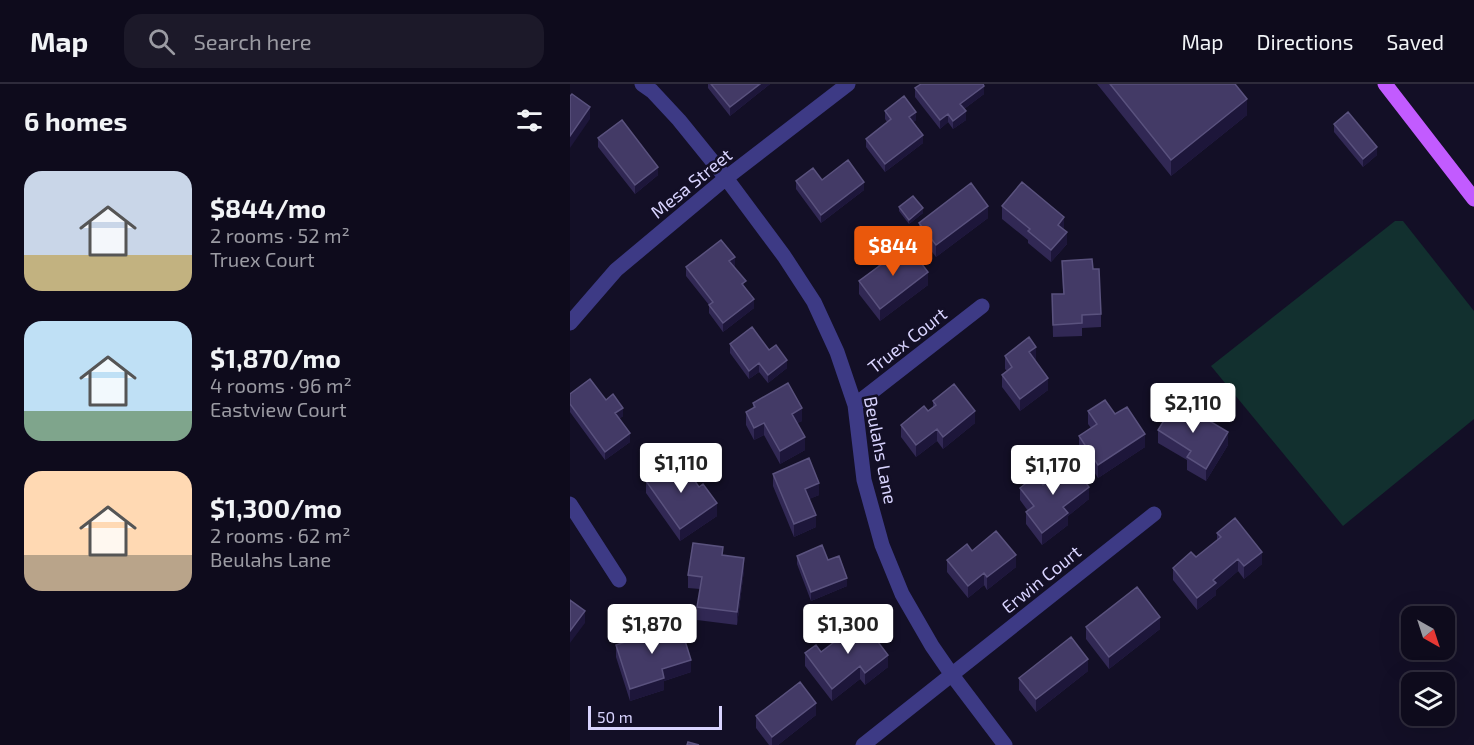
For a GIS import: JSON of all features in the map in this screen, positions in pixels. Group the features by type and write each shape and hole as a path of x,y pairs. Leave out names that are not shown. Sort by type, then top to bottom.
{"main road":[{"path":"1385,84 1474,199"}],"street":[{"name":"Beulahs Lane","path":"642,84 652,91 679,120 726,178 784,256 814,302 837,352 855,405 864,480 882,545 902,594 932,646 1005,745"},
{"name":"Mesa Street","path":"570,323 616,270 726,178 848,84"},
{"name":"Truex Court","path":"855,405 982,306"},
{"path":"570,504 619,580"},
{"name":"Erwin Court","path":"863,745 1154,514"}],"green space":[{"path":"1395,221 1403,221 1474,311 1474,419 1343,526 1211,366"}],"building":[{"path":"711,84 760,84 730,107"},
{"path":"921,84 983,84 984,86 960,104 966,111 953,121 948,114 940,120 915,88"},
{"path":"1110,84 1235,84 1247,99 1171,160"},
{"path":"572,94 590,107 570,136 570,96"},
{"path":"904,96 916,112 909,117 923,135 885,164 866,139 891,119 885,111"},
{"path":"1348,112 1377,147 1363,159 1334,124"},
{"path":"622,120 658,167 635,185 598,138"},
{"path":"848,160 864,182 821,215 796,181 813,168 822,180"},
{"path":"1022,182 1064,217 1058,225 1067,232 1051,250 1002,206"},
{"path":"971,183 988,206 936,245 919,223"},
{"path":"913,196 923,208 909,220 899,207"},
{"path":"721,240 735,257 729,261 746,281 742,284 754,299 723,323 709,305 713,302 686,267"},
{"path":"895,247 904,258 912,251 928,272 880,309 859,281 882,264 878,260"},
{"path":"1092,259 1093,269 1099,269 1101,314 1082,315 1082,323 1053,325 1052,294 1064,294 1062,261"},
{"path":"752,327 769,350 776,345 787,360 768,375 759,363 749,371 730,344"},
{"path":"1029,337 1036,347 1029,352 1048,378 1020,399 1002,375 1012,367 1005,356"},
{"path":"590,379 606,400 613,394 623,408 615,413 630,433 605,452 570,404 570,394"},
{"path":"788,383 802,408 792,414 805,437 780,451 764,423 754,428 746,412 755,407 753,403"},
{"path":"954,384 975,411 943,437 937,429 916,445 901,425 924,406 928,411 936,405 933,401"},
{"path":"1105,400 1115,414 1127,407 1145,434 1098,465 1079,436 1097,424 1088,411"},
{"path":"1176,401 1228,432 1206,469 1187,457 1191,451 1158,430"},
{"path":"679,458 699,487 703,484 717,503 680,529 646,481"},
{"path":"809,458 819,483 805,489 816,515 794,524 773,474"},
{"path":"1071,463 1089,487 1063,507 1068,513 1042,533 1026,512 1034,506 1020,488 1036,475 1043,485"},
{"path":"1235,518 1262,552 1244,566 1238,559 1213,580 1216,583 1197,598 1173,568 1191,552 1196,557 1221,537 1217,533"},
{"path":"996,531 1016,555 987,577 984,573 968,586 947,560 967,544 972,551"},
{"path":"693,543 723,547 722,555 744,558 737,612 697,607 702,577 688,575"},
{"path":"822,545 828,560 839,556 847,578 811,592 797,556"},
{"path":"1137,587 1160,617 1109,657 1086,627"},
{"path":"570,600 585,611 570,631"},
{"path":"862,621 888,655 865,673 860,666 832,689 805,653 816,645 821,652"},
{"path":"669,623 672,634 682,631 691,660 662,669 664,678 630,689 616,645 646,635 645,630"},
{"path":"1071,637 1088,659 1036,699 1019,678"},
{"path":"800,682 816,703 772,737 756,716"}]}
